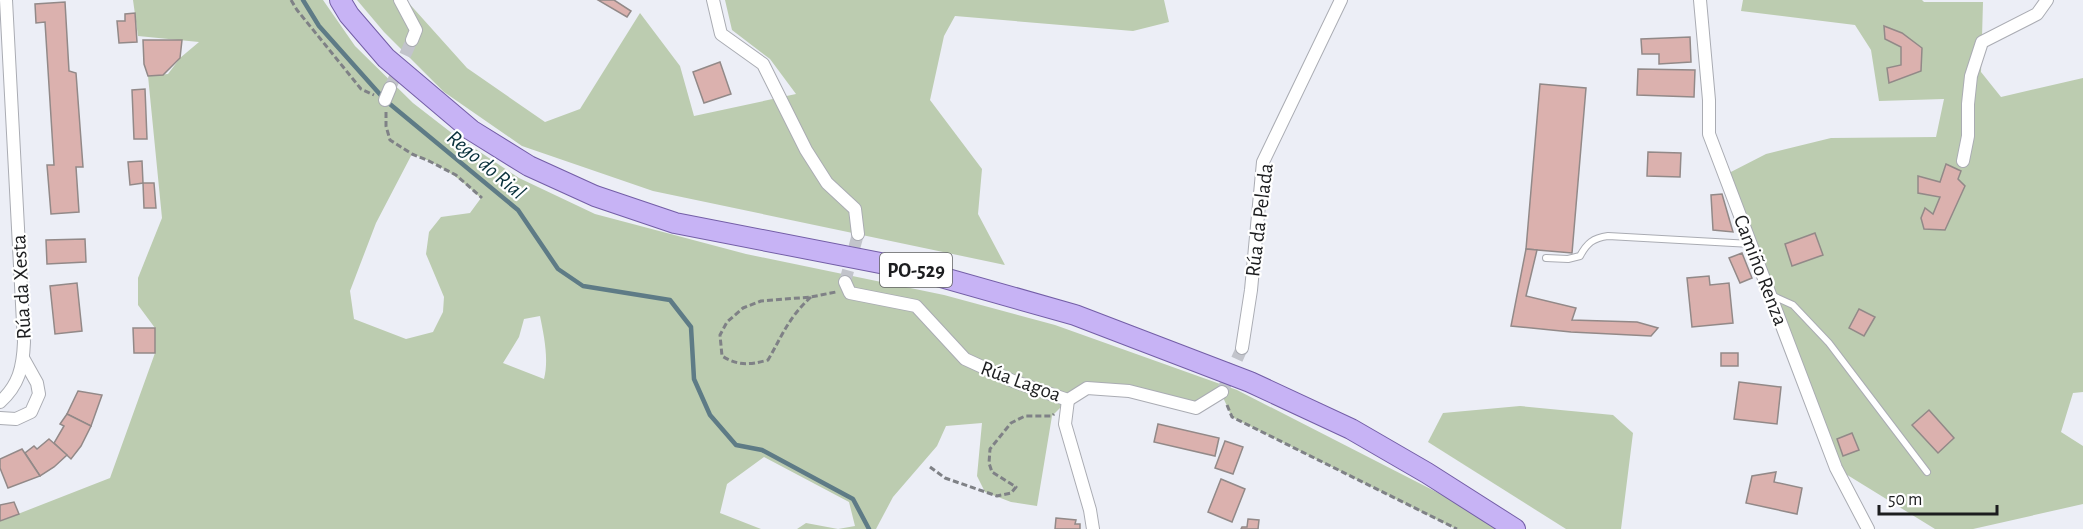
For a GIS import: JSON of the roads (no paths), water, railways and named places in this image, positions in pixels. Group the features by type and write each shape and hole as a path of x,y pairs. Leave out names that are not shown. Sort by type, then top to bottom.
{"main road":[{"name":"PO-529","path":"340,0 349,15 386,58 471,130 529,166 576,188 675,223 916,270 1075,315 1250,381 1351,429 1427,473 1515,529"}],"street":[{"name":"Rúa da Xesta","path":"0,402 10,393 19,378 23,358 6,0"},
{"path":"400,0 416,30 412,40"},
{"path":"713,0 721,34 763,64 806,150 827,183 855,209 858,234"},
{"name":"Rúa da Pelada","path":"1242,348 1251,290 1263,162 1341,0"},
{"name":"Camiño Renza","path":"1700,0 1709,100 1709,134 1836,468 1868,529"},
{"path":"1963,161 1968,136 1971,75 1982,42 2037,14 2047,0"},
{"name":"Rúa Lagoa","path":"847,287 916,306 965,359 1013,381 1068,400 1087,388 1129,391 1196,408 1222,392"},
{"name":"Rúa da Xesta","path":"0,418 16,418 31,412 39,394 37,383 23,358"},
{"path":"1068,400 1065,424 1090,510 1093,529"}],"lane":[{"path":"1546,258 1568,259 1580,256 1586,245 1595,238 1608,236 1751,244"},
{"path":"1770,295 1793,305 1829,343 1927,472"}],"waterway":[{"name":"Rego do Rial","path":"303,0 319,26 385,100 518,210 558,269 583,286 670,300 691,327 694,379 710,415 736,445 762,450 853,499 869,529"}],"tunnel":[{"path":"390,88 412,40"},
{"path":"845,282 858,234"},
{"path":"1222,392 1242,348"}]}
